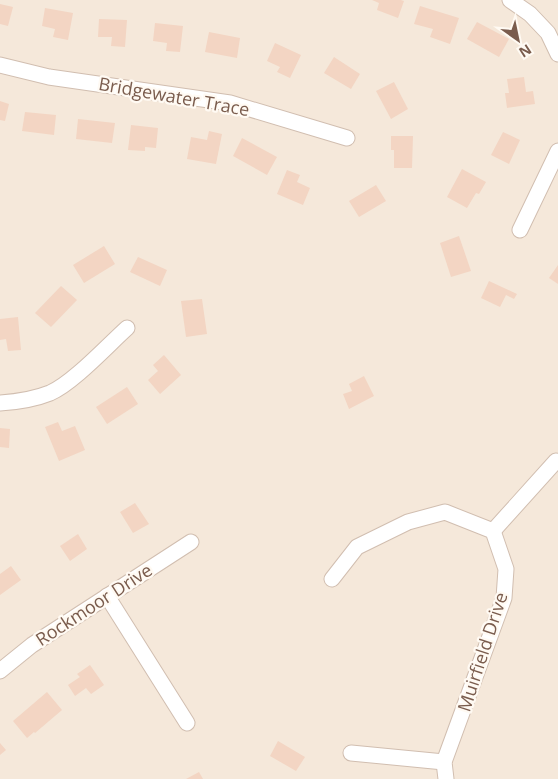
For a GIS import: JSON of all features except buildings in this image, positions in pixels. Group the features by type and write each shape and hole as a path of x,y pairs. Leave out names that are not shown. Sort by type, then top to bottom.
{"street":[{"path":"510,0 530,14 548,33 558,54"},
{"name":"Bridgewater Trace","path":"0,66 49,78 230,103 347,138"},
{"path":"520,230 558,151"},
{"path":"0,403 14,402 50,393 66,383 127,328"},
{"path":"332,579 357,547 408,522 445,512 492,531 556,461"},
{"name":"Muirfield Drive","path":"446,779 444,762 504,598 506,569 492,531"},
{"name":"Rockmoor Drive","path":"0,672 32,646 191,542"},
{"path":"108,596 187,723"},
{"path":"351,754 444,762"}],"shaded area":[{"path":"0,0 558,0 558,779 0,779"}]}
